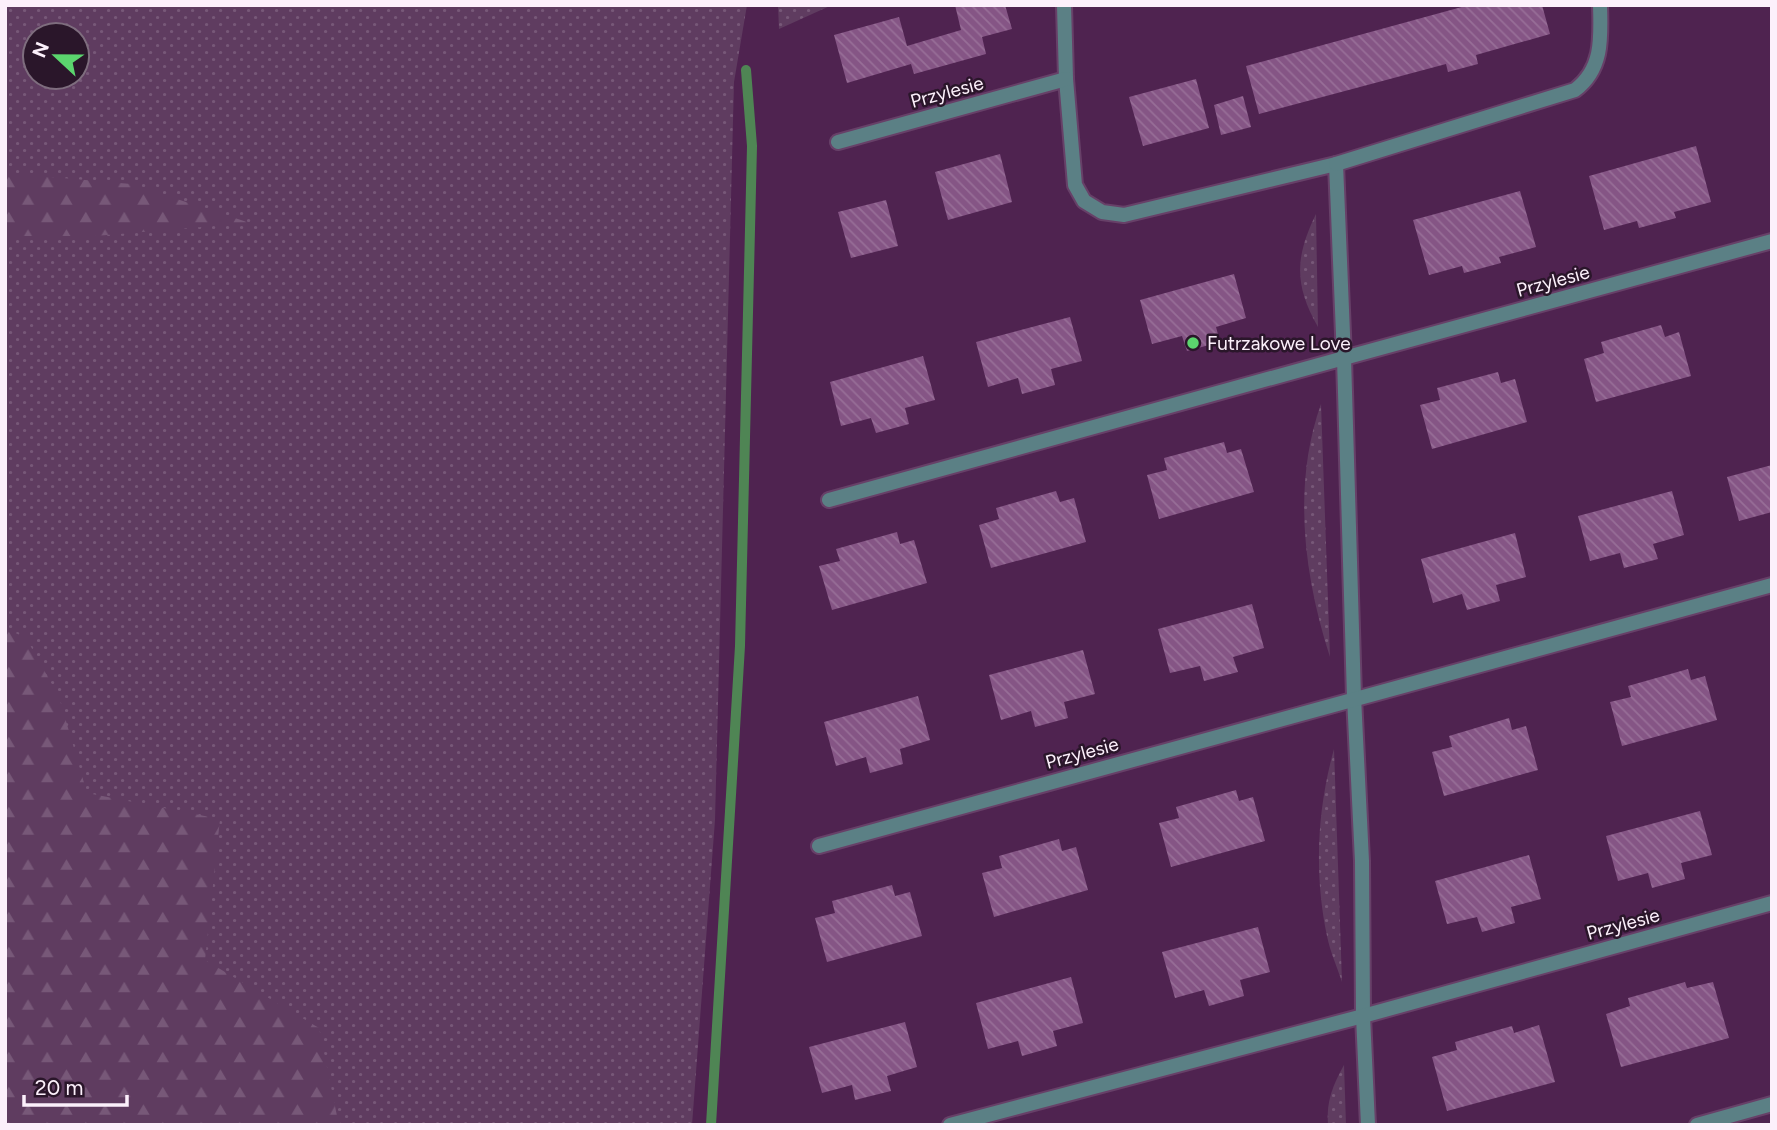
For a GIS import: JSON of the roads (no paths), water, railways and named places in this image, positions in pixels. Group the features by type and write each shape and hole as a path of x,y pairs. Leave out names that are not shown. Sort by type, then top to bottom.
{"street":[{"path":"1064,5 1066,79 1075,185 1084,201 1102,212 1124,215 1336,164 1575,90 1586,82 1594,70 1601,31 1601,5"},
{"name":"Przylesie","path":"838,142 1066,79"},
{"path":"1336,164 1362,861 1363,1016 1368,1125"},
{"name":"Przylesie","path":"829,500 1772,242"},
{"name":"Przylesie","path":"819,846 1772,584"},
{"name":"Przylesie","path":"950,1125 1363,1016 1772,903"},
{"path":"1697,1125 1772,1104"}],"waterway":[{"path":"711,1125 740,646 752,146 746,70"}],"place":[{"name":"Futrzakowe Love","path":"1193,343"}]}
